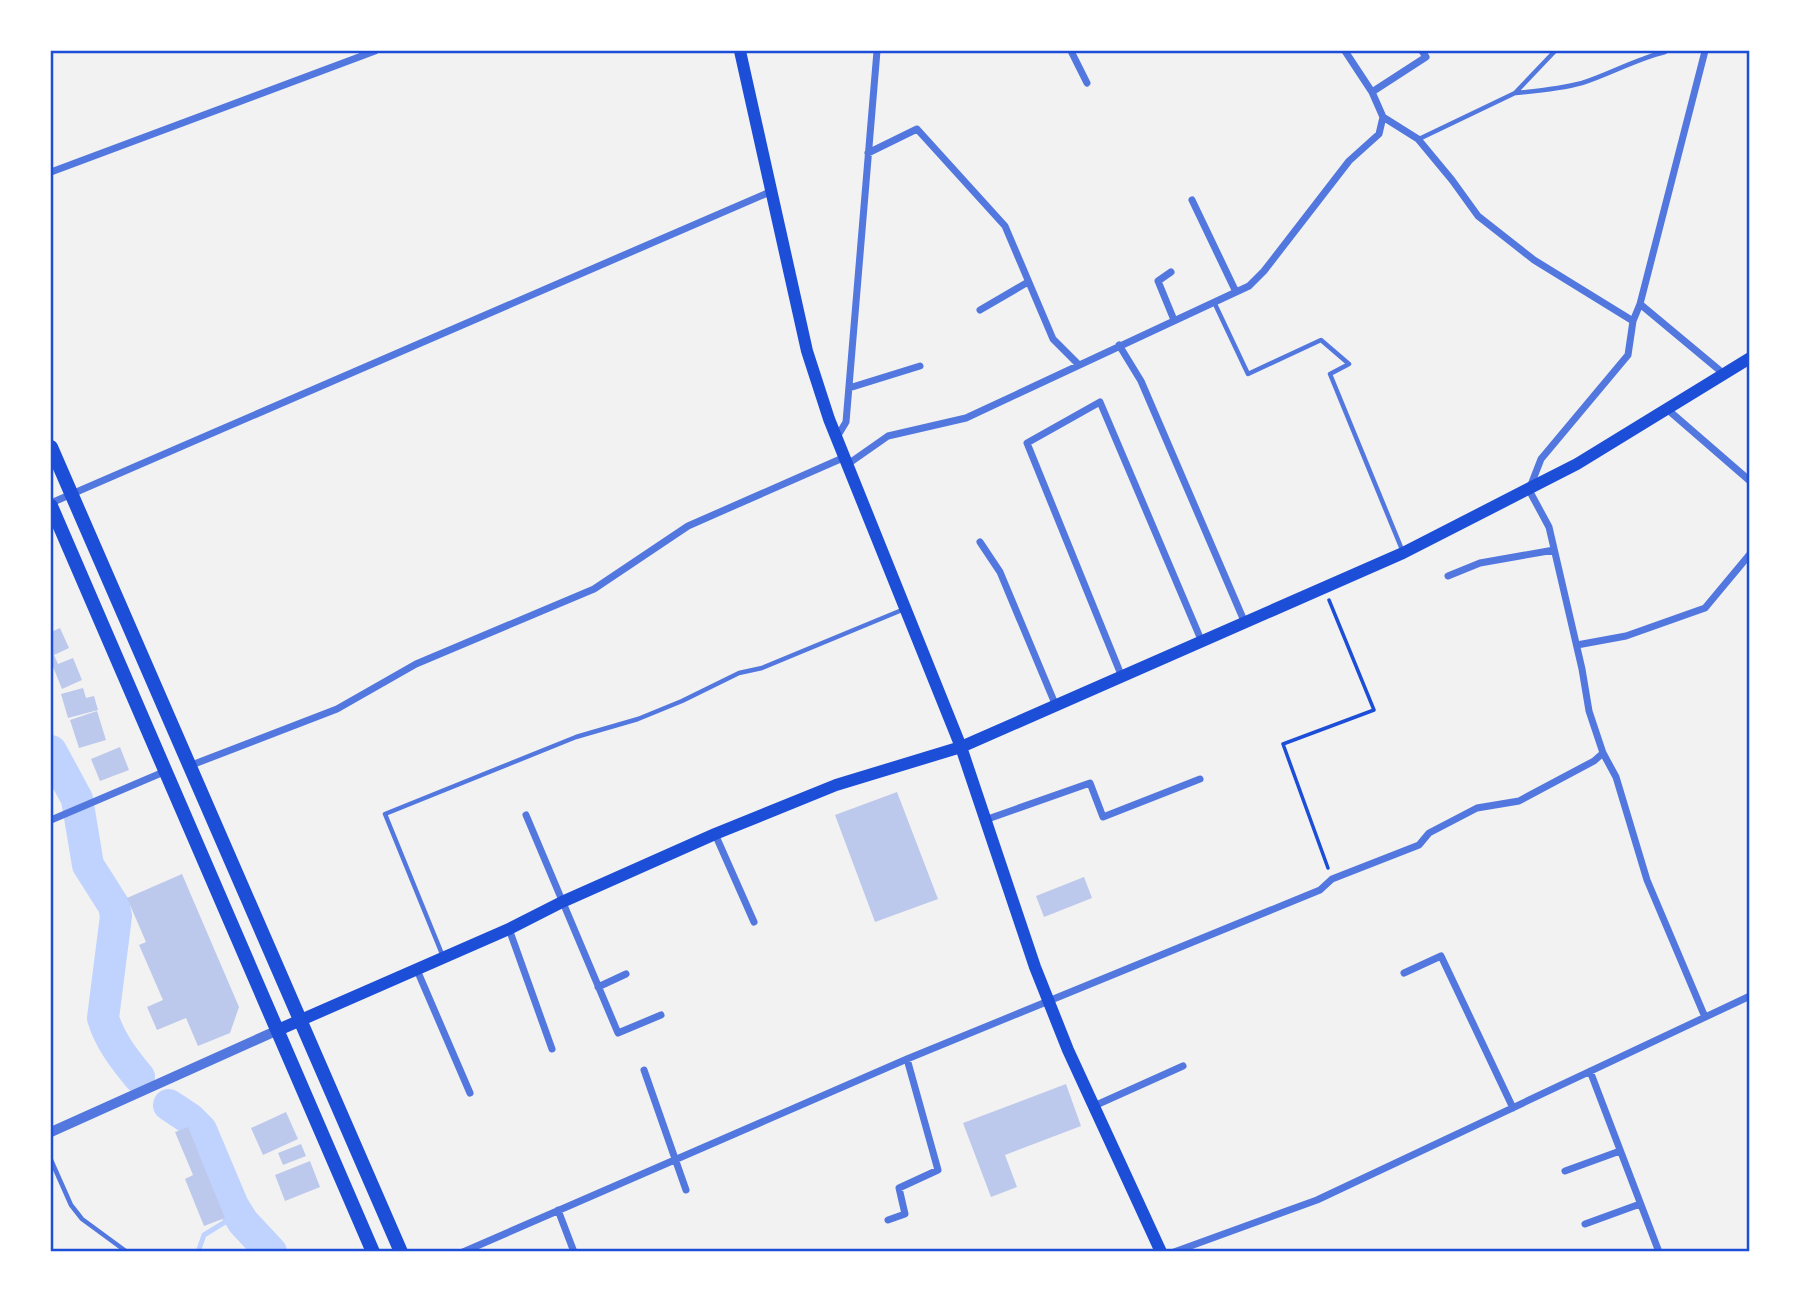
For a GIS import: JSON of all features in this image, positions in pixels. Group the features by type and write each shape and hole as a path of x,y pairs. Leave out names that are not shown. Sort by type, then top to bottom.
{"highway":[{"path":"51,447 401,1252"},
{"path":"51,504 373,1252"}],"main road":[{"path":"740,51 807,351 837,438 961,747 1048,1000 1161,1252"},
{"path":"278,1030 509,929 562,902 715,834 836,785 961,747 1403,553 1577,464 1750,358"}],"street":[{"path":"51,172 375,51"},
{"path":"837,438 846,422 877,51"},
{"path":"1071,51 1087,83"},
{"path":"1345,51 1372,92 1383,117 1418,139 1478,216 1534,260 1633,321"},
{"path":"1372,92 1426,57 1422,51"},
{"path":"1705,51 1640,303 1633,321 1628,355 1541,459 1529,489 1549,527 1577,645 1589,711 1603,753 1616,777 1647,880 1705,1017"},
{"path":"189,766 337,709 416,664 594,589 688,526 846,461 888,436 966,418 1250,286 1349,161 1379,134 1383,117"},
{"path":"868,153 917,129 1005,226 1053,340 1078,364"},
{"path":"51,504 772,191"},
{"path":"1192,200 1236,292"},
{"path":"1171,272 1158,281 1174,320"},
{"path":"980,310 1028,282"},
{"path":"1640,303 1724,373"},
{"path":"1119,345 1141,381 1245,623"},
{"path":"849,388 920,366"},
{"path":"1122,677 1027,443 1100,402 1202,642"},
{"path":"1667,409 1750,481"},
{"path":"980,542 1000,572 1056,705"},
{"path":"1448,576 1480,563 1554,550"},
{"path":"1577,645 1626,636 1705,608 1750,554"},
{"path":"463,1252 908,1059 1320,890 1332,879 1419,845 1429,833 1477,808 1519,801 1594,761 1603,753"},
{"path":"51,820 166,771"},
{"path":"985,820 1090,783 1103,817 1200,779"},
{"path":"526,815 618,1033 661,1015"},
{"path":"715,834 754,922"},
{"path":"509,929 552,1049"},
{"path":"1404,973 1441,956 1513,1108"},
{"path":"417,970 470,1093"},
{"path":"598,987 626,974"},
{"path":"1174,1252 1317,1200 1750,996"},
{"path":"51,1132 278,1030"},
{"path":"888,1220 905,1214 898,1188 938,1170 908,1059"},
{"path":"1094,1107 1183,1066"},
{"path":"643,1070 686,1190"},
{"path":"1590,1071 1659,1252"},
{"path":"1565,1171 1620,1151"},
{"path":"1585,1224 1640,1205"},
{"path":"558,1210 574,1252"}],"lane":[{"path":"1515,93 1555,51"},
{"path":"1418,139 1515,93 1558,89 1585,82 1665,52"},
{"path":"1214,302 1248,374 1321,340 1349,364 1330,374 1403,553"},
{"path":"444,958 385,814 576,737 638,719 739,673 773,664 906,609"},
{"path":"51,1160 71,1205 82,1219 127,1252"}],"path":[{"path":"1324,588 1374,710 1283,744 1332,879"}],"building":[{"path":"60,628 69,648 54,655 58,664 73,658 82,680 62,689 51,662 51,632"},
{"path":"83,688 86,698 94,696 98,710 68,718 61,694"},
{"path":"97,711 106,740 79,748 70,720"},
{"path":"120,747 129,770 100,781 91,759"},
{"path":"897,792 938,899 875,922 835,815"},
{"path":"182,874 239,1007 230,1033 198,1046 186,1018 157,1030 147,1007 163,1000 139,945 146,942 127,898"},
{"path":"1084,877 1092,898 1044,917 1036,896"},
{"path":"1066,1084 1081,1126 1005,1155 1017,1187 991,1197 963,1123"},
{"path":"286,1112 298,1139 263,1155 251,1128"},
{"path":"188,1127 225,1218 204,1226 185,1179 193,1175 175,1132"},
{"path":"301,1144 306,1156 283,1165 278,1153"},
{"path":"310,1161 320,1187 285,1201 275,1175"}],"waterway":[{"path":"51,751 77,799 88,865 114,906 116,916 103,1018 114,1042 139,1077"},
{"path":"169,1105 201,1130 233,1206 243,1222 271,1252"},
{"path":"198,1252 204,1235 238,1214"}]}
